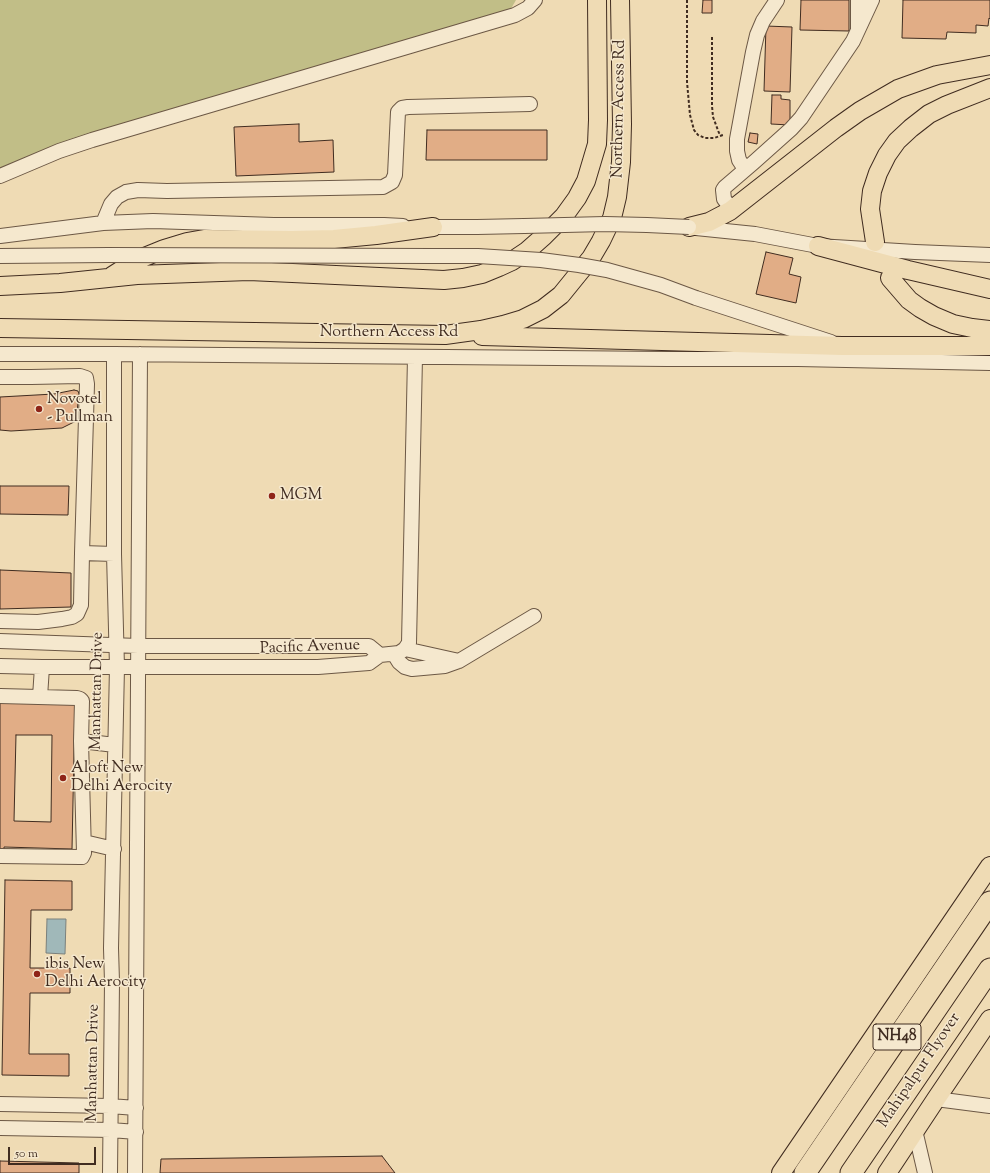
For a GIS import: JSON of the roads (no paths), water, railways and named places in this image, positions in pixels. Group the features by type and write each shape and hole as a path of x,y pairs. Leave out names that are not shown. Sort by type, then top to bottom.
{"highway":[{"name":"NH48","path":"805,1173 990,902"},
{"name":"Mahipalpur Flyover","path":"851,1173 990,969"}],"main road":[{"name":"Northern Access Rd","path":"0,286 60,283 137,275 249,271 444,280 482,274 512,261 527,251 564,216 577,198 586,180 596,144 598,120 597,0"},
{"name":"Northern Access Rd","path":"0,328 445,335 503,325 523,319 543,309 561,295 576,278 602,241 612,218 617,197 621,162 622,124 620,0"},
{"path":"688,227 708,222 732,210 836,128 882,97 908,84 937,75 990,66"},
{"path":"875,242 870,209 872,191 878,173 887,155 897,141 929,114 947,105 990,88"},
{"path":"109,278 137,260 164,249 187,242 204,239 334,239 433,227"},
{"path":"818,246 908,270 990,288"},
{"path":"890,278 909,300 934,316 953,324 990,330"},
{"path":"445,335 842,346 990,346"},
{"path":"782,1173 990,866"},
{"path":"887,1173 990,1020"}],"street":[{"path":"502,20 516,10 521,5 523,0"},
{"path":"0,176 59,151 92,140 502,20 528,8 535,0"},
{"path":"745,169 739,160 737,141 753,52 757,35 763,21 777,0"},
{"path":"858,0 858,32"},
{"path":"732,210 724,199 723,190 725,187 801,118 858,32 872,0"},
{"path":"103,223 111,204 117,197 126,192 138,190 167,191 383,187 392,182 395,175 398,112 402,108 408,106 530,104"},
{"path":"0,236 103,223 153,221 274,225 384,225 433,227 647,224 755,234 818,246 990,255"},
{"path":"0,256 478,256 541,260 607,270 661,285 842,346"},
{"path":"0,354 798,359 990,363"},
{"path":"31,377 32,354"},
{"name":"Manhattan Drive","path":"110,1173 111,948 117,667 114,554 114,354"},
{"path":"135,1173 140,354"},
{"path":"400,651 408,643 415,357"},
{"path":"0,377 80,376 86,378 87,380 80,609 77,614 72,617 62,619 38,622 0,621"},
{"path":"82,553 114,554"},
{"path":"380,655 400,651 459,661 534,616"},
{"path":"38,622 39,642"},
{"name":"Pacific Avenue","path":"0,641 138,646 369,646 380,655 369,663 318,667 0,666"},
{"path":"40,697 42,667"},
{"path":"0,696 80,699 82,703 81,741 84,842 84,853 82,857 0,856"},
{"path":"81,741 115,744"},
{"path":"84,842 114,849"},
{"path":"936,1099 990,1106"},
{"path":"0,1104 110,1106 136,1108"},
{"path":"0,1128 111,1130 136,1132"},
{"path":"915,1130 925,1173"}],"water":[{"path":"47,919 66,919 65,954 46,953"}],"place":[{"name":"Novotel - Pullman","path":"39,409"},
{"name":"MGM","path":"272,496"},
{"name":"Aloft New Delhi Aerocity","path":"63,778"},
{"name":"ibis New Delhi Aerocity","path":"37,974"}]}
